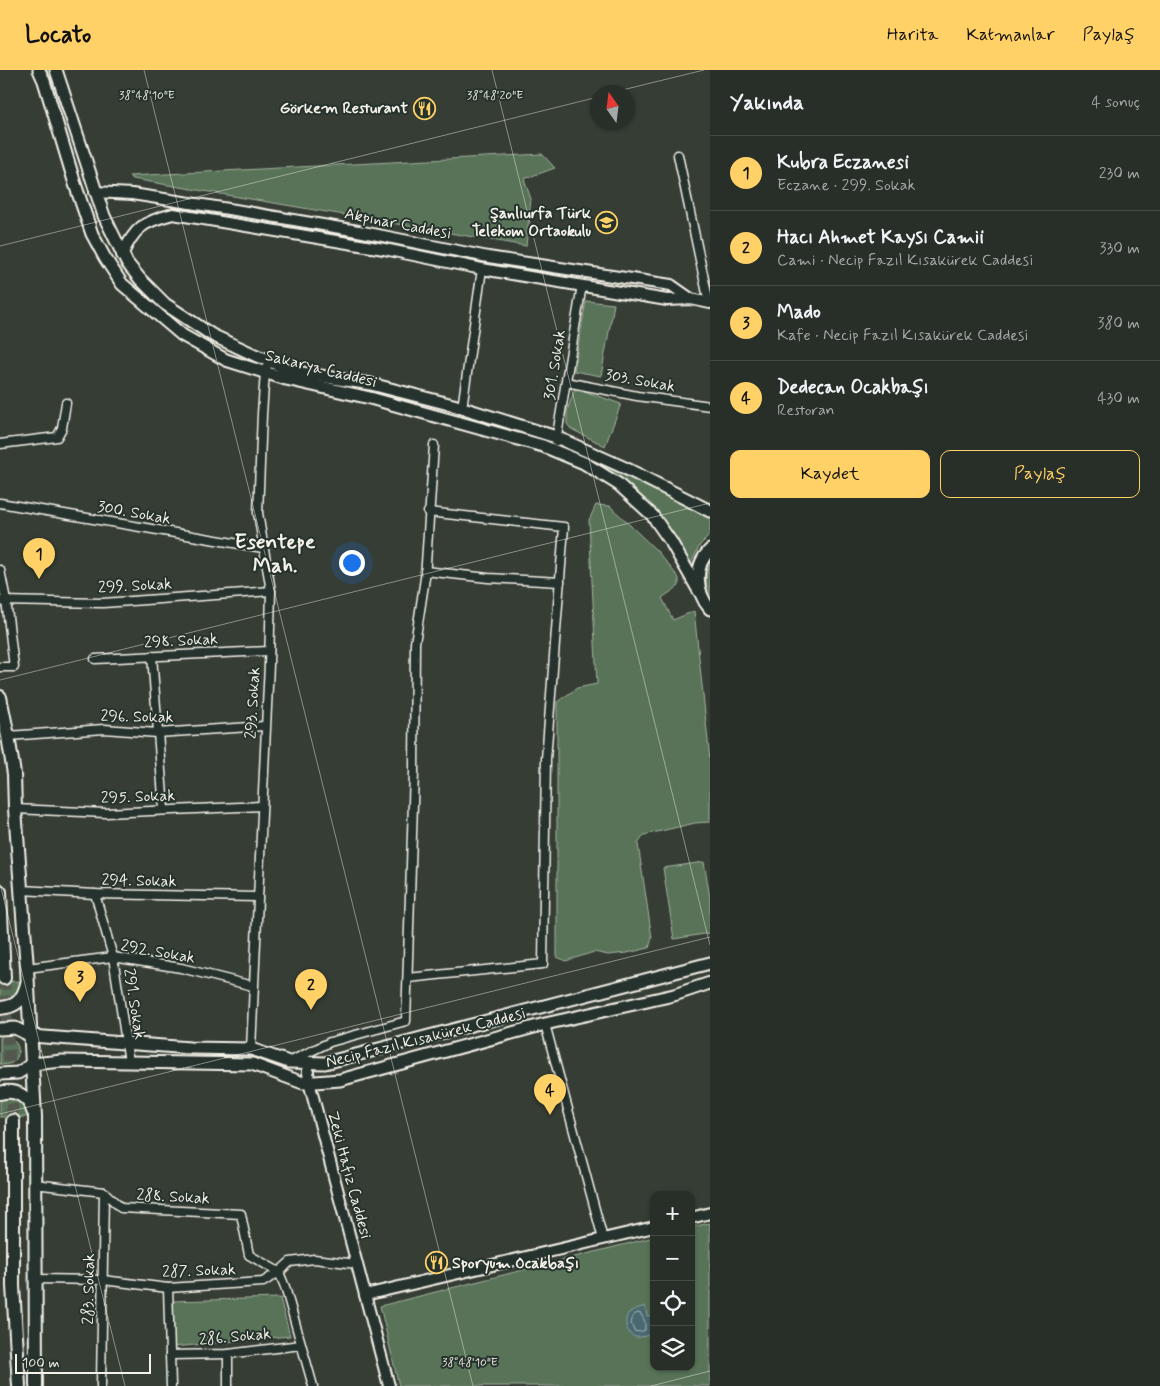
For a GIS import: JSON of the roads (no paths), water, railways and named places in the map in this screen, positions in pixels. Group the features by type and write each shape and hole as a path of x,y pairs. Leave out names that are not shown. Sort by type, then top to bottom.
{"main road":[{"name":"Sakarya Caddesi","path":"39,70 92,234 122,284 182,335 226,360 543,446 584,463 618,484 652,515 671,542 710,609"},
{"name":"Sakarya Caddesi","path":"56,70 95,192 122,255 140,279 165,304 212,335 289,371 371,384 462,408 556,437 625,468 710,511"},
{"path":"700,591 698,578 701,565 710,550"},
{"path":"0,697 14,774 31,1036 35,1116 36,1386"},
{"path":"0,892 4,978"},
{"name":"Necip Fazıl Kısakürek Caddesi","path":"0,1029 15,1028 31,1036 190,1048 251,1049 289,1062 325,1063 710,963"},
{"path":"0,1008 10,1007 18,1003 25,993 27,974"},
{"name":"Necip Fazıl Kısakürek Caddesi","path":"0,1074 18,1073 32,1064 62,1062 252,1064 303,1083 340,1080 545,1024 674,995 710,983"},
{"path":"0,1093 11,1092 21,1094 32,1106 35,1116"},
{"path":"13,1121 14,1286 19,1386"}],"street":[{"path":"678,155 710,303"},
{"name":"Akpınar Caddesi","path":"95,192 132,194 245,212 358,231 488,257 671,285 691,300"},
{"name":"Akpınar Caddesi","path":"122,255 130,237 141,227 155,219 172,214 384,249 482,269 667,300 691,300 710,303"},
{"path":"462,408 482,269"},
{"name":"301. Sokak","path":"554,450 582,285"},
{"name":"293. Sokak","path":"251,1049 271,591 258,513 265,372 269,360"},
{"name":"303. Sokak","path":"566,382 637,396 710,406"},
{"path":"0,444 57,437 62,428 66,403"},
{"path":"289,1062 330,1042 406,1021 414,772 415,643 425,571 434,445"},
{"name":"300. Sokak","path":"0,503 263,548"},
{"path":"408,978 543,964 546,759 564,527 428,512"},
{"path":"0,570 14,667 0,667"},
{"path":"425,571 488,578 560,582"},
{"name":"299. Sokak","path":"3,601 103,603 271,591"},
{"name":"298. Sokak","path":"95,659 269,651"},
{"path":"152,656 164,809"},
{"name":"296. Sokak","path":"8,736 104,729 157,733 266,726"},
{"name":"295. Sokak","path":"15,810 106,813 262,806"},
{"name":"294. Sokak","path":"21,890 95,894 258,896"},
{"name":"291. Sokak","path":"95,894 112,957 129,1062"},
{"name":"292. Sokak","path":"27,974 112,957 182,968 253,986"},
{"path":"545,1024 602,1239"},
{"name":"Zeki Hafız Caddesi","path":"307,1062 309,1082 389,1386"},
{"path":"34,1184 104,1192"},
{"name":"288. Sokak","path":"104,1192 121,1208 242,1214 249,1255 279,1272"},
{"name":"283. Sokak","path":"101,1386 104,1192"},
{"path":"695,1217 710,1213"},
{"path":"365,1295 650,1228"},
{"name":"287. Sokak","path":"35,1279 103,1280 168,1288 263,1282 290,1262 314,1259 357,1264"},
{"path":"279,1272 313,1386"},
{"path":"168,1288 172,1386"},
{"name":"286. Sokak","path":"170,1355 228,1354 302,1345"},
{"path":"228,1354 228,1386"}],"water":[{"path":"645,1306 647,1316 650,1316 650,1335 636,1337 626,1327 627,1316"}],"tunnel":[{"path":"4,978 13,1121"}],"place":[{"name":"Görkem Resturant","path":"424,108"},
{"name":"Şanlıurfa Türk Telekom Ortaokulu","path":"607,222"},
{"name":"Kubra Eczanesi","path":"39,579"},
{"name":"Mado","path":"80,1002"},
{"name":"Hacı Ahmet Kaysı Camii","path":"311,1010"},
{"name":"Dedecan Ocakbaşı","path":"550,1115"},
{"name":"Sporyum Ocakbaşı","path":"436,1263"}],"district":[{"name":"Esentepe Mah.","path":"275,554"}]}
